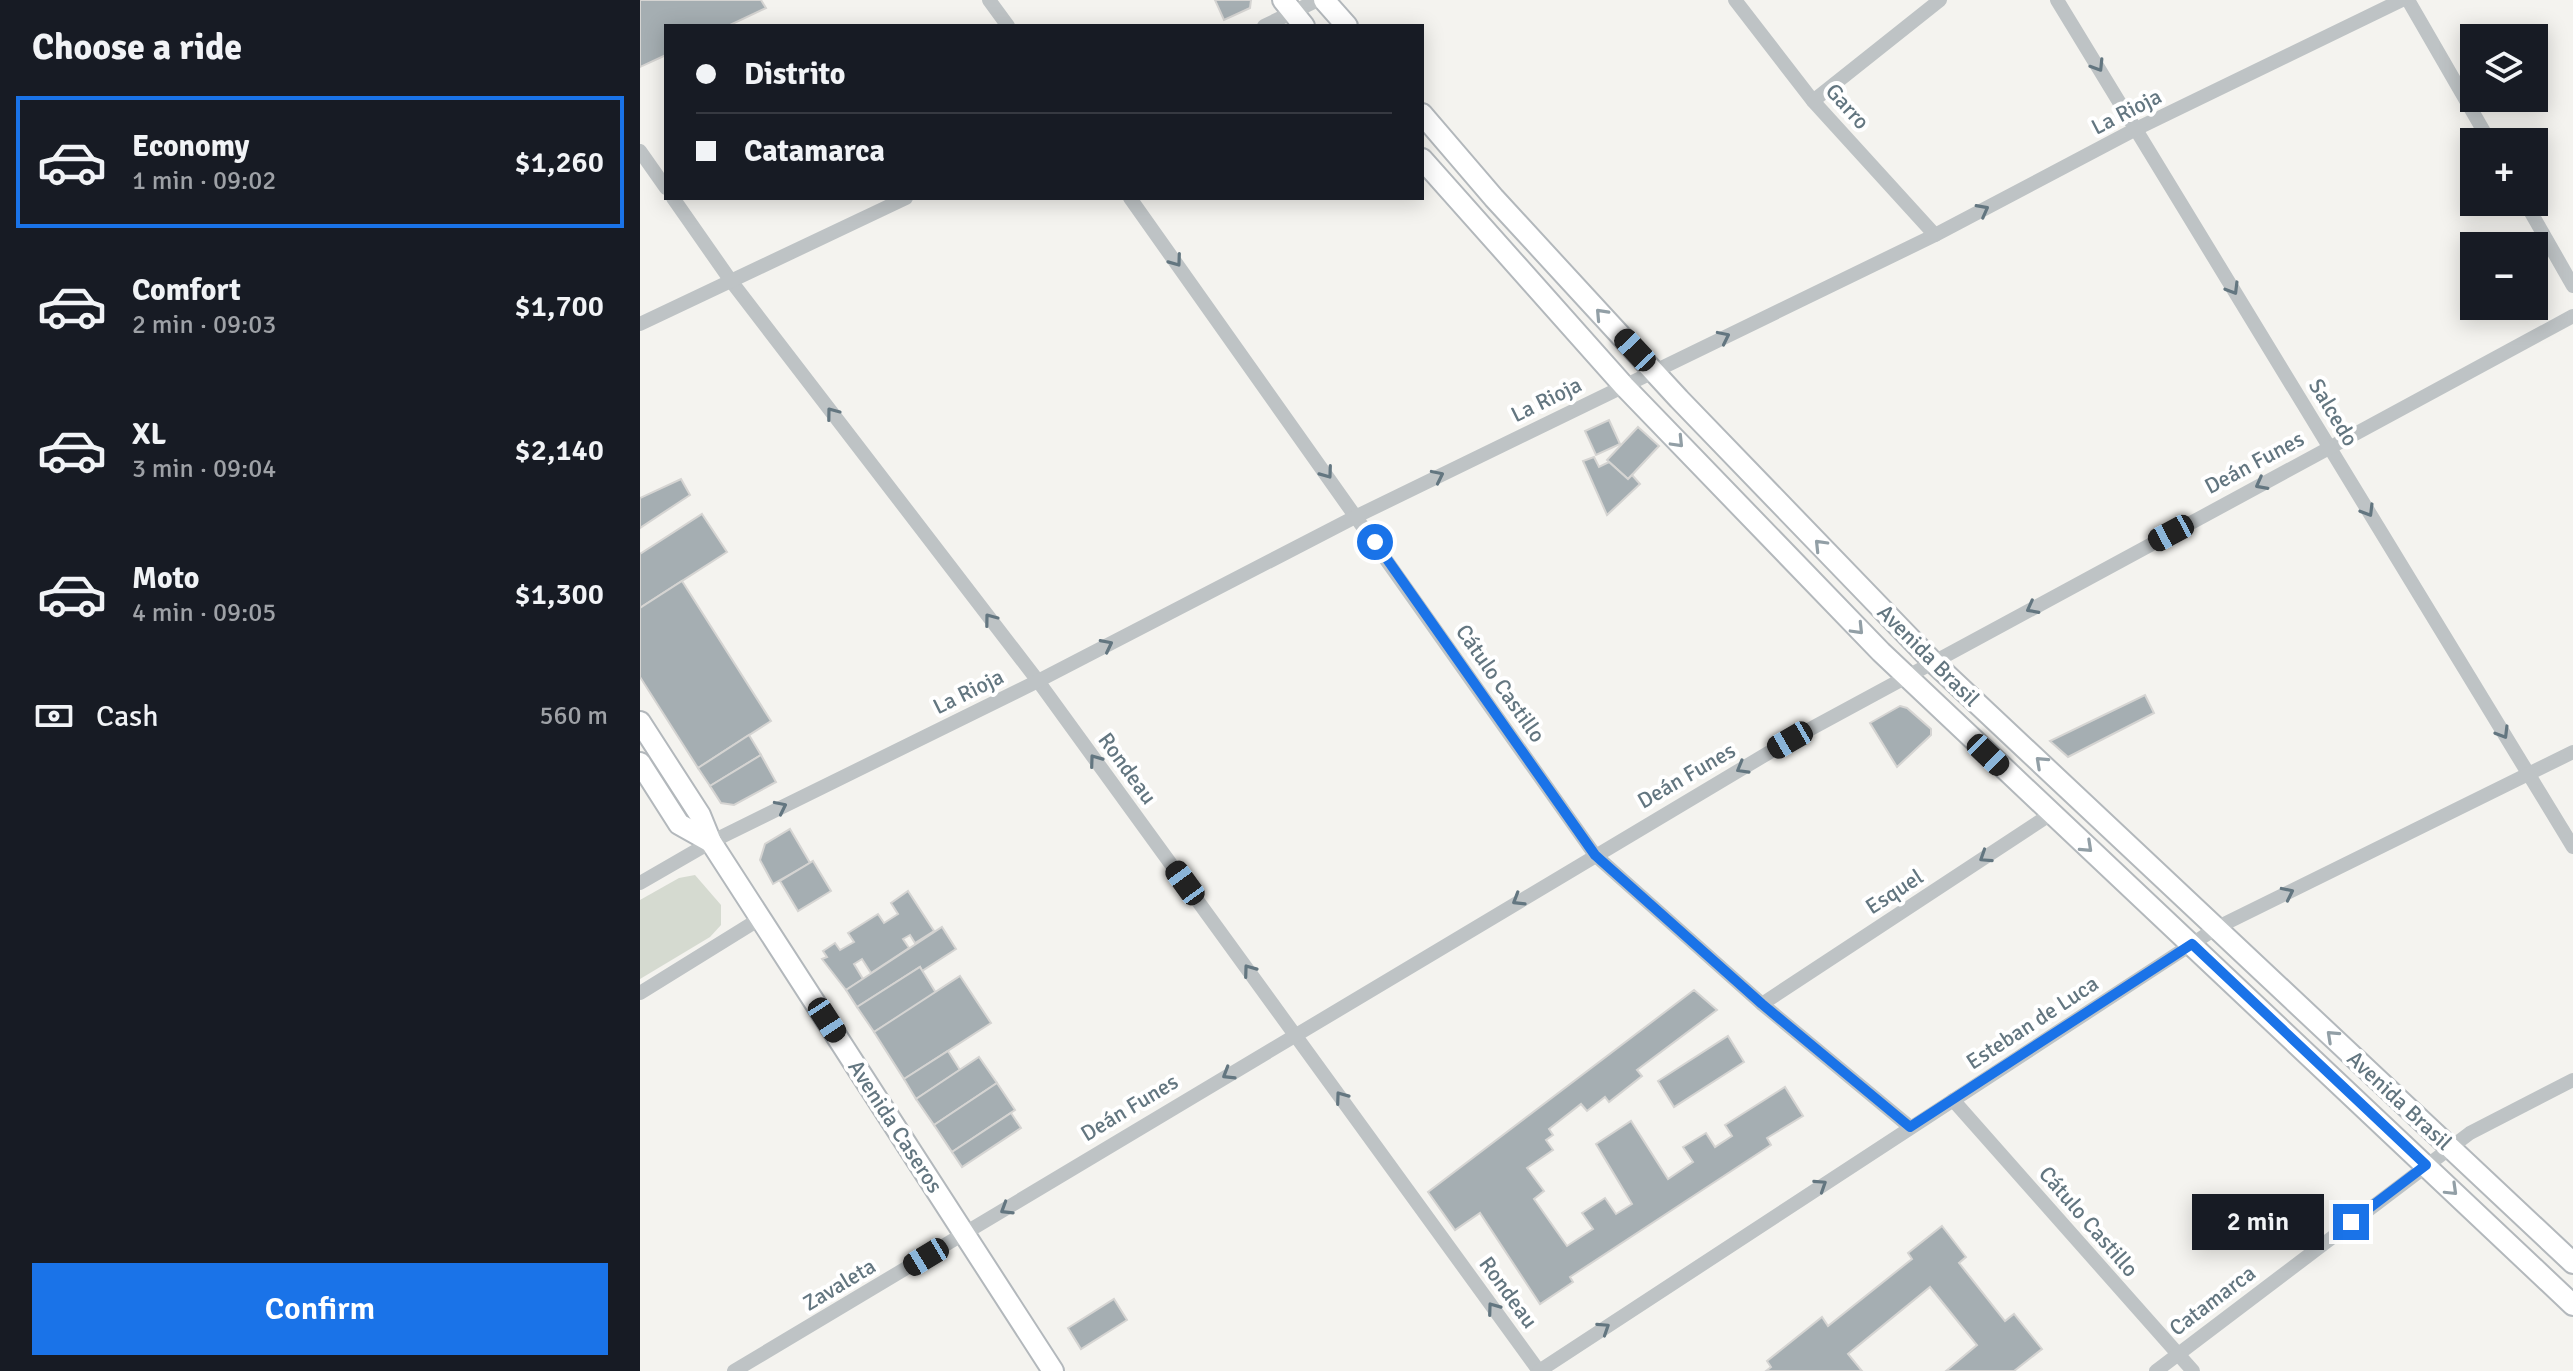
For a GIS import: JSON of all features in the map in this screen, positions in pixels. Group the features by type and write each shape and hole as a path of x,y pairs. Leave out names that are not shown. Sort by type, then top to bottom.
{"main road":[{"path":"1321,0 1345,24"},
{"name":"Avenida Brasil","path":"1424,116 1494,198 1654,371 1933,662 2573,1263"},
{"name":"Avenida Brasil","path":"1424,161 1624,386 1906,676 2573,1305"},
{"name":"Avenida Caseros","path":"640,722 700,815 711,842 1053,1371"},
{"name":"Avenida Caseros","path":"640,763 679,824 711,842"}],"street":[{"path":"989,0 1007,24"},
{"path":"1268,24 1321,0"},
{"name":"Garro","path":"1735,0 1813,101 1935,235"},
{"path":"1813,101 1940,0"},
{"name":"Salcedo","path":"2057,0 2573,847"},
{"path":"2405,0 2482,128"},
{"name":"La Rioja","path":"640,883 711,842 1038,681 1357,516 1935,235 2136,129 2405,0"},
{"path":"640,151 664,185"},
{"name":"Rondeau","path":"674,200 731,281 1038,681 1539,1371"},
{"path":"640,324 902,200"},
{"name":"Cátulo Castillo","path":"1131,200 1595,855 1762,1004 1910,1127"},
{"path":"2533,216 2573,286"},
{"name":"Deán Funes","path":"965,1234 1595,855 1906,676 2573,316"},
{"name":"Esteban de Luca","path":"1539,1371 2218,927 2573,752"},
{"name":"Esquel","path":"1762,1004 2051,814"},
{"path":"640,993 761,918"},
{"name":"Catamarca","path":"2156,1371 2470,1133 2573,1080"},
{"name":"Cátulo Castillo","path":"1953,1100 2193,1371"},
{"name":"Zavaleta","path":"734,1371 965,1234"}],"shaded area":[{"path":"695,875 721,905 721,925 710,937 640,979 640,900 679,878"}],"building":[{"path":"640,0 761,0 766,8 732,24 664,24 664,56 640,67"},
{"path":"1215,0 1251,0 1250,8 1224,20"},
{"path":"1609,420 1620,444 1596,455 1585,431"},
{"path":"1638,427 1659,446 1628,479 1607,460"},
{"path":"1594,457 1599,467 1609,462 1628,479 1632,475 1640,484 1607,515 1583,461"},
{"path":"681,479 690,495 640,528 640,498"},
{"path":"702,514 727,552 640,608 640,554"},
{"path":"682,581 771,721 698,768 640,677 640,608"},
{"path":"2145,695 2154,713 2068,757 2050,741"},
{"path":"1900,706 1907,708 1931,729 1931,735 1897,767 1870,723"},
{"path":"749,735 761,755 710,786 698,768"},
{"path":"761,755 776,782 734,805 721,803 710,786"},
{"path":"790,829 810,863 773,884 760,860 765,844"},
{"path":"813,861 831,891 798,911 780,881"},
{"path":"908,891 934,931 915,943 910,935 903,939 909,948 871,973 862,959 854,964 863,979 846,990 822,959 827,957 823,951 835,943 840,950 854,942 848,933 878,914 884,923 898,914 891,903"},
{"path":"942,927 956,949 922,971 920,967 857,1007 846,990"},
{"path":"920,967 936,993 874,1032 857,1007"},
{"path":"960,976 991,1023 904,1079 874,1032"},
{"path":"1694,990 1717,1010 1637,1070 1642,1076 1609,1102 1605,1097 1587,1111 1581,1104 1549,1129 1553,1135 1546,1140 1553,1150 1527,1168 1544,1191 1534,1199 1567,1246 1593,1229 1582,1213 1605,1198 1616,1214 1632,1204 1596,1144 1631,1121 1668,1179 1693,1162 1683,1147 1706,1133 1715,1147 1732,1136 1725,1125 1785,1087 1803,1116 1767,1138 1771,1145 1570,1277 1573,1282 1540,1304 1480,1213 1455,1230 1428,1192"},
{"path":"1728,1036 1744,1062 1674,1107 1658,1081"},
{"path":"948,1051 960,1070 916,1099 904,1079"},
{"path":"979,1057 997,1083 934,1125 916,1099"},
{"path":"997,1083 1015,1110 952,1152 934,1125"},
{"path":"1011,1113 1021,1128 962,1167 952,1152"},
{"path":"1942,1226 1966,1257 1959,1263 2005,1321 2014,1314 2042,1349 2014,1371 1946,1371 1977,1345 1930,1287 1848,1354 1862,1371 1766,1371 1771,1367 1767,1361 1822,1317 1828,1326 1912,1259 1908,1253"},
{"path":"1114,1299 1127,1320 1081,1349 1068,1328"}],"route":[{"path":"1375,542 1595,855 1762,1004 1910,1127 2192,944 2426,1165 2351,1222"}]}
